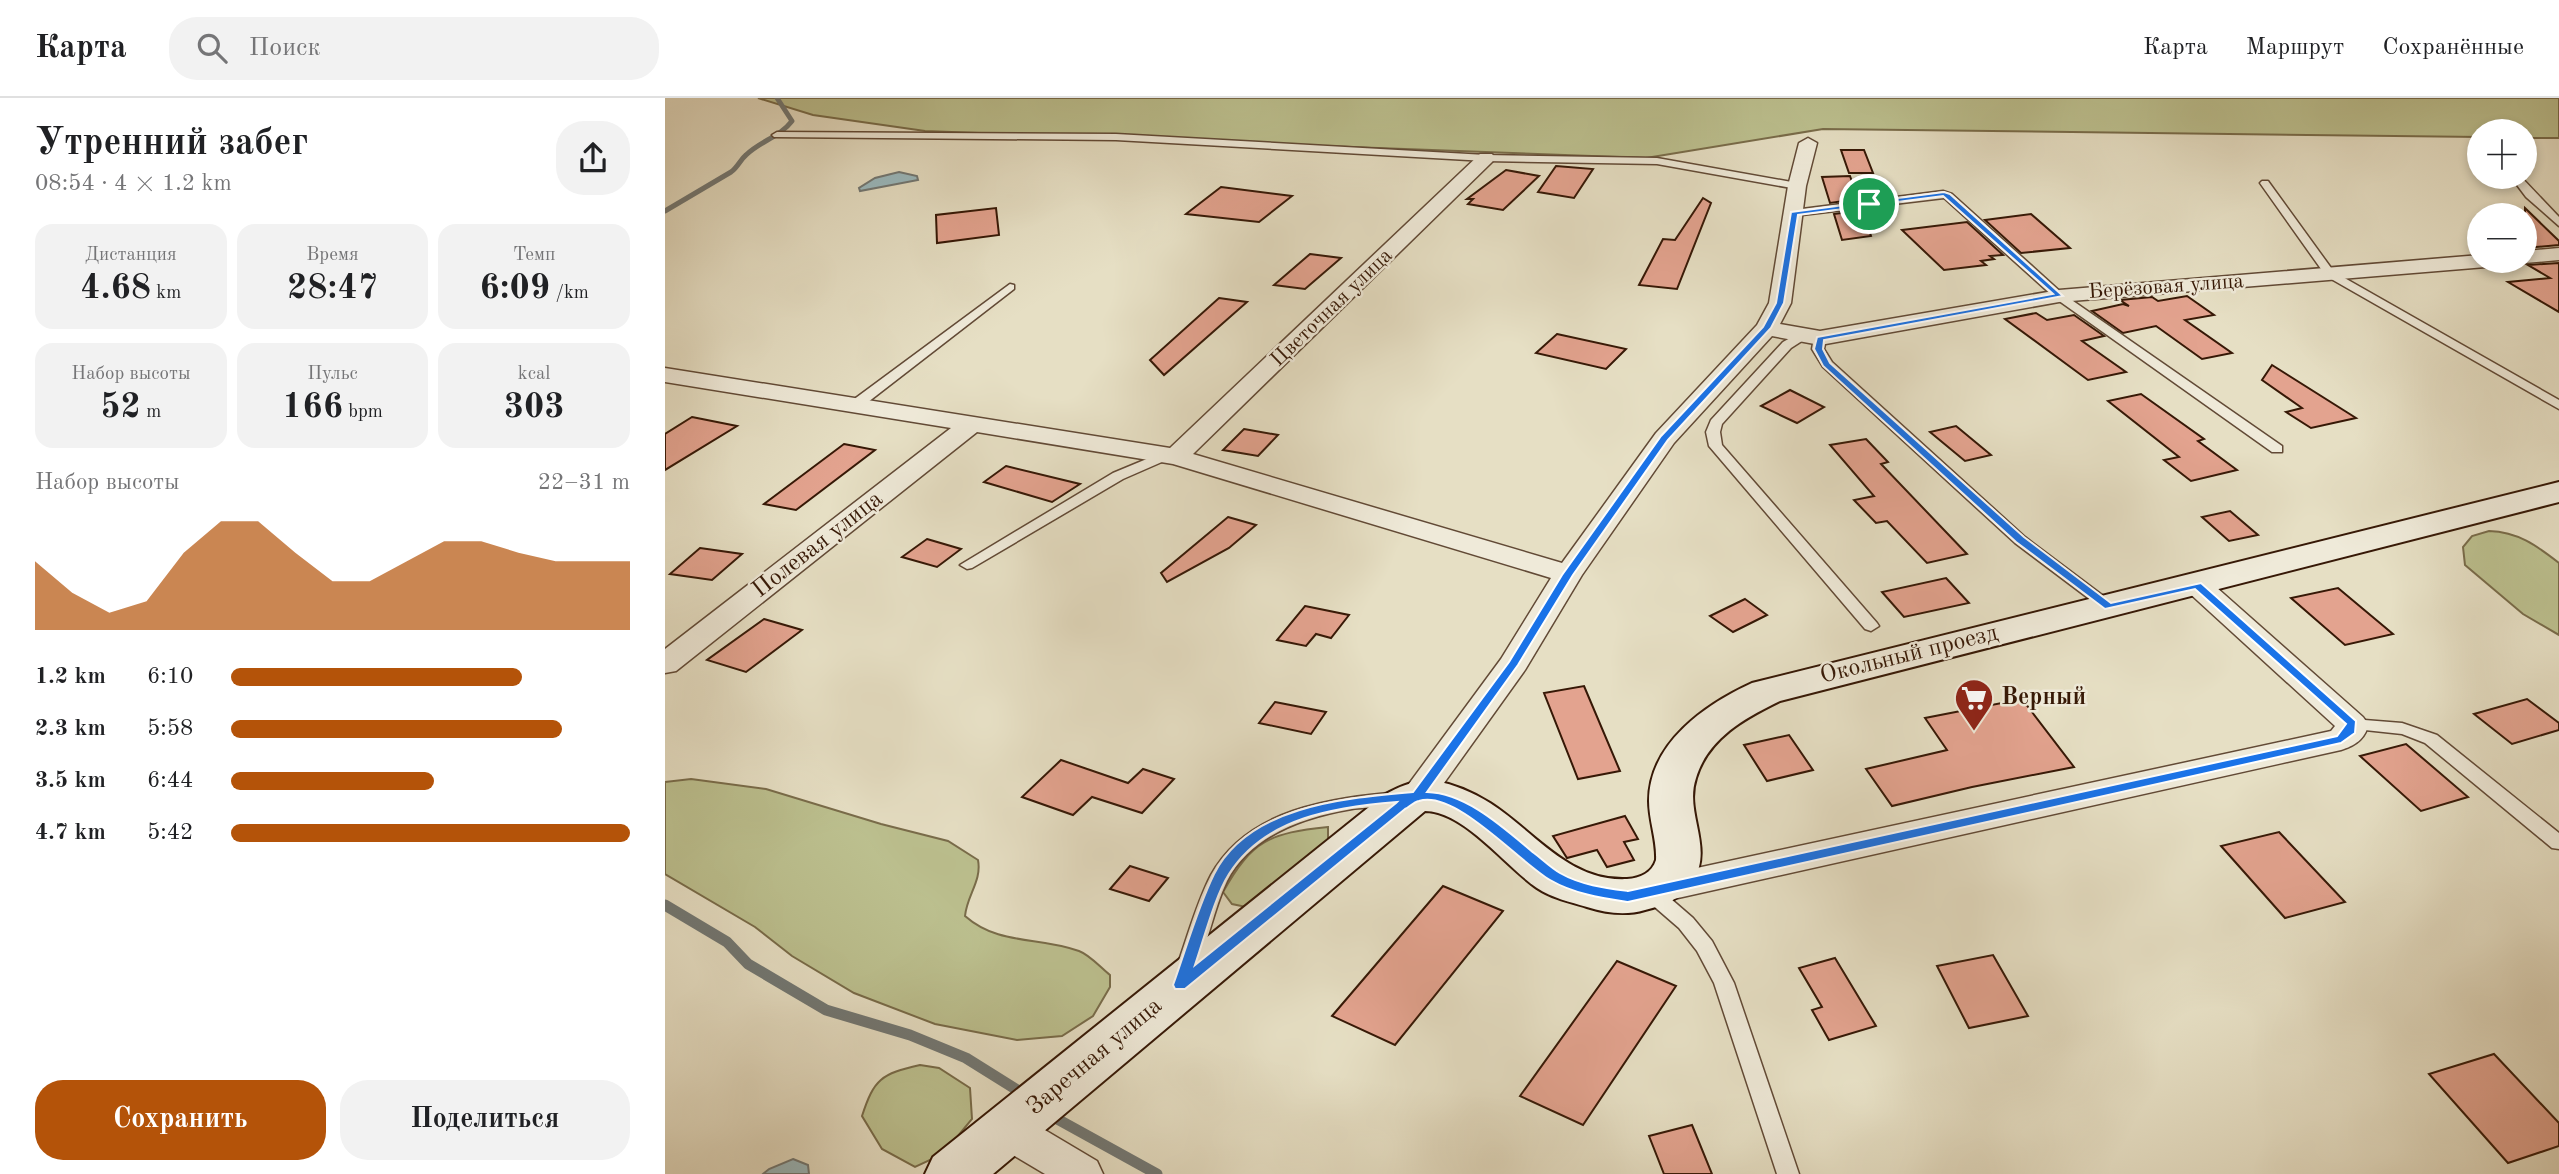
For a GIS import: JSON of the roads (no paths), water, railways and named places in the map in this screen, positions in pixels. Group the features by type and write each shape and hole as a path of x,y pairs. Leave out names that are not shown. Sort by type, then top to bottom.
{"street":[{"name":"Заречная улица","path":"953,1174 1180,985 1400,806 1417,796 1514,663 1568,575 1665,438 1767,328 1780,303 1797,186 1808,143"},
{"name":"Цветочная улица","path":"1171,456 1486,158"},
{"path":"2537,256 2559,254"},
{"name":"Берёзовая улица","path":"1767,328 1810,337 2059,296 2467,263"},
{"path":"665,375 1171,456 1568,575"},
{"name":"Полевая улица","path":"665,664 971,425"},
{"name":"Окольный проезд","path":"1655,890 1678,871 1682,856 1672,822 1671,791 1680,763 1703,732 1728,710 1766,692 1835,672 2109,607 2559,492"},
{"path":"1417,796 1436,797 1461,806 1513,843 1554,877 1592,891 1628,897 2341,739 2351,730 2352,723 2197,585"},
{"path":"1008,1130 1082,1174"}],"lane":[{"path":"777,135 1117,137 1486,158 1657,161 1797,186"},
{"path":"2265,183 2330,274 2559,405"},
{"path":"2525,189 2559,223"},
{"path":"1794,214 1944,194 2059,296 2277,449"},
{"path":"854,406 1010,287"},
{"path":"1871,626 1716,446 1713,432 1716,423 1787,345 1810,337 1826,364 2020,540 2109,607"},
{"path":"967,565 1118,476 1171,456"},
{"path":"2352,723 2414,730 2431,739 2559,843"},
{"path":"1180,985 1221,875 1238,852 1261,834 1298,814 1346,802 1417,796"},
{"path":"1655,890 1705,946 1724,983 1788,1174"}],"water":[{"path":"899,172 917,176 918,180 860,191 859,188 875,178"},
{"path":"793,1159 808,1165 809,1174 763,1174 769,1169"}],"waterway":[{"path":"665,211 731,172 752,150 792,121 777,98"},
{"path":"665,905 727,942 748,964 826,1010 910,1035 966,1058 1025,1095"},
{"path":"1050,1115 1157,1174"}],"place":[{"name":"Верный","path":"1974,732"}]}
